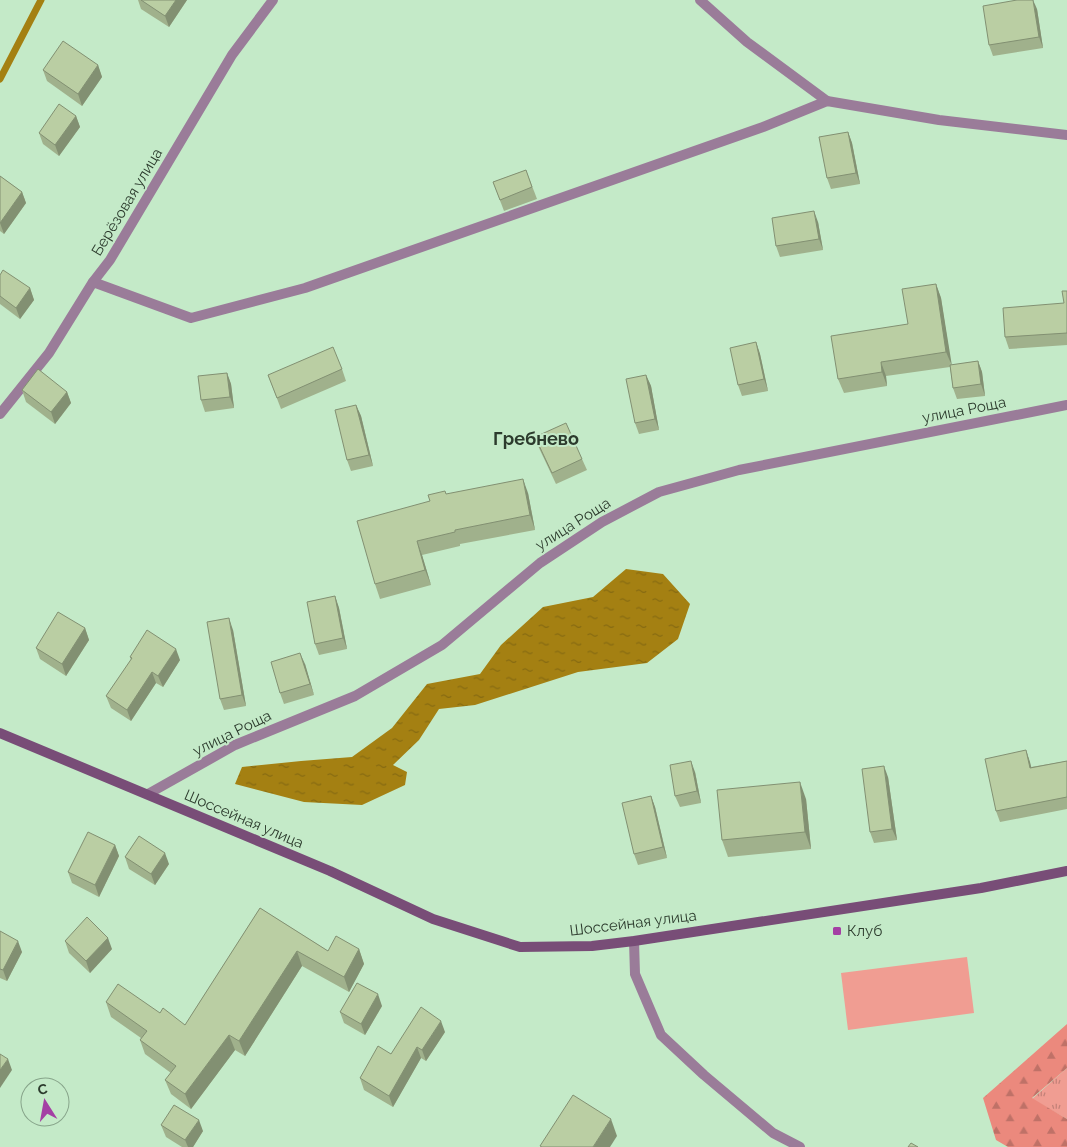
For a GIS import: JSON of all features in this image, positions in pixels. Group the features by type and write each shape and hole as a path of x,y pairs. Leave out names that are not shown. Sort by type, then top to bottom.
{"street":[{"name":"Берёзовая улица","path":"0,414 49,353 93,282 110,260 232,55 273,0"},
{"path":"700,0 748,42 827,101 939,120 1067,135"},
{"path":"93,282 190,318 305,288 754,130 827,101"},
{"name":"улица Роща","path":"148,794 235,745 355,696 442,645 540,563 602,522 660,492 739,470 1067,405"},
{"name":"Шоссейная улица","path":"0,733 330,872 433,919 520,946 592,946 634,941 981,888 1067,872"},
{"path":"634,941 635,974 661,1035 704,1075 773,1133 800,1147"}],"green space":[{"path":"967,957 974,1013 848,1030 841,973"},
{"path":"1067,1024 1067,1068 1032,1098 1067,1119 1067,1147 1008,1147 996,1140 983,1098"},
{"path":"1067,1068 1067,1119 1032,1099"}],"water":[{"path":"626,569 663,574 690,604 678,639 647,663 578,672 475,705 439,709 419,740 393,765 407,772 405,785 362,805 304,802 235,784 242,767 352,757 392,728 427,684 480,674 501,645 543,607 593,597"}],"building":[{"path":"141,0 176,0 165,16"},
{"path":"1017,0 1033,0 1039,37 989,45 983,6"},
{"path":"63,41 98,65 78,94 43,70"},
{"path":"59,104 76,116 55,145 39,133"},
{"path":"848,132 856,173 827,178 819,137"},
{"path":"526,170 532,187 500,200 493,182"},
{"path":"0,176 22,192 0,223"},
{"path":"814,211 819,239 776,246 772,218"},
{"path":"3,270 30,288 16,308 0,296 0,275"},
{"path":"936,284 946,352 881,362 882,372 838,379 831,336 908,324 902,289"},
{"path":"1062,291 1067,291 1067,333 1005,337 1003,308 1064,303"},
{"path":"756,342 764,379 738,385 730,348"},
{"path":"333,347 342,369 277,398 268,375"},
{"path":"978,361 981,384 953,388 950,365"},
{"path":"38,369 67,392 51,412 22,390"},
{"path":"227,373 230,397 201,400 198,376"},
{"path":"646,375 655,419 635,423 626,379"},
{"path":"356,405 369,455 347,460 335,410"},
{"path":"566,423 582,459 552,473 535,437"},
{"path":"523,479 530,515 455,530 455,532 417,541 425,570 375,584 357,521 430,501 428,495 445,491 446,494"},
{"path":"335,596 343,638 315,644 307,602"},
{"path":"58,612 85,628 62,664 36,648"},
{"path":"229,618 242,695 220,699 207,622"},
{"path":"147,630 176,649 158,676 152,672 127,710 106,696 132,658 130,657"},
{"path":"300,653 310,684 280,693 271,662"},
{"path":"1026,750 1030,768 1067,761 1067,797 996,811 985,759"},
{"path":"691,761 697,791 675,796 670,765"},
{"path":"884,766 892,829 870,832 862,769"},
{"path":"800,782 805,832 722,840 717,790"},
{"path":"651,796 663,847 634,854 622,803"},
{"path":"88,832 115,845 95,885 68,872"},
{"path":"139,836 165,853 151,874 125,857"},
{"path":"260,908 328,951 336,936 359,949 344,977 297,951 239,1041 229,1035 185,1094 165,1080 176,1066 140,1040 147,1031 106,1002 118,984 160,1013 163,1008 185,1025"},
{"path":"87,917 108,938 86,961 65,941"},
{"path":"0,931 18,941 3,970 0,969"},
{"path":"357,983 378,994 361,1024 340,1012"},
{"path":"421,1007 441,1021 422,1050 417,1047 389,1096 360,1078 378,1046 391,1054"},
{"path":"0,1054 8,1059 0,1070"},
{"path":"573,1095 611,1119 593,1147 540,1146"},
{"path":"174,1105 199,1120 185,1140 161,1125"},
{"path":"911,1143 918,1147 908,1147"}],"waterway":[{"path":"0,79 41,0"}],"place":[{"name":"Клуб","path":"837,931"}],"district":[{"name":"Гребнево","path":"536,438"}]}
